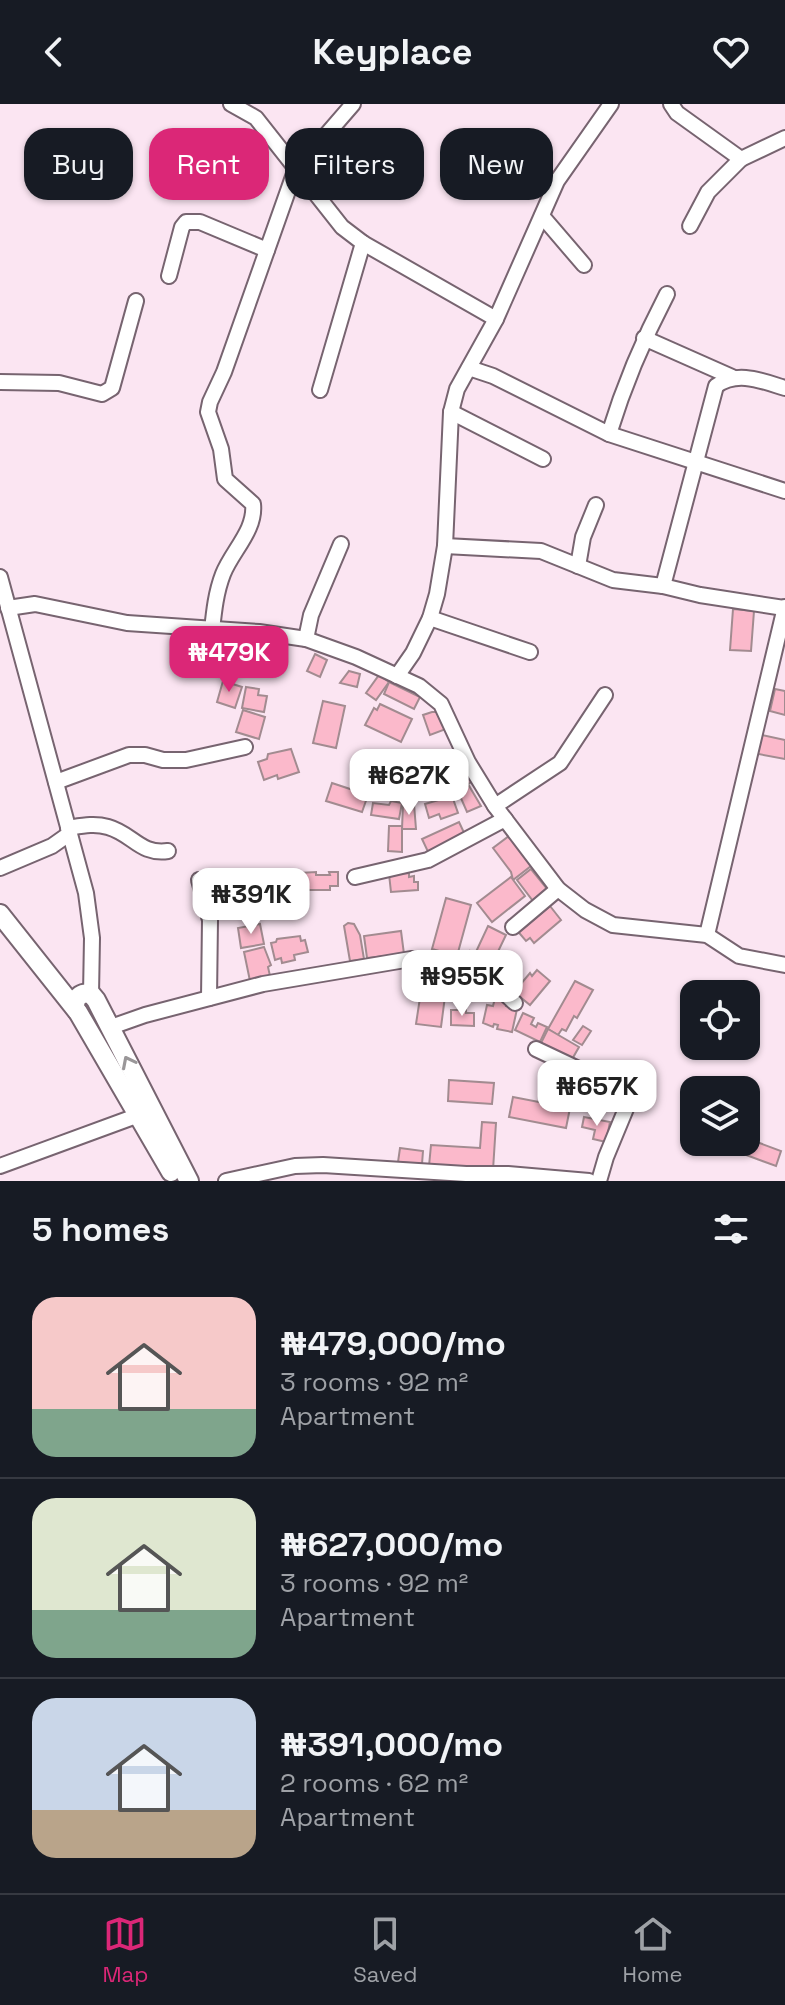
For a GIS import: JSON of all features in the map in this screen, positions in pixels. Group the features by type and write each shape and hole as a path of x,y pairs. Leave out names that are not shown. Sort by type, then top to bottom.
{"main road":[{"path":"0,914 76,1009 176,1181"},
{"path":"76,1009 80,995 94,999 189,1181"}],"street":[{"path":"231,104 248,108 285,157"},
{"path":"332,128 353,104"},
{"path":"397,676 413,653 430,618 445,546 451,412 457,389 496,319 557,181 611,104"},
{"path":"671,104 677,113 741,159"},
{"path":"690,226 708,192 741,159 785,138"},
{"path":"212,630 215,601 224,572 250,525 254,510 253,504 225,479 221,449 208,412 285,199"},
{"path":"319,200 342,227 363,243 496,319"},
{"path":"542,216 584,265"},
{"path":"169,276 186,222 200,222 267,250"},
{"path":"320,390 363,243"},
{"path":"609,434 624,386 667,294"},
{"path":"0,382 59,383 102,394 112,388 136,301"},
{"path":"644,338 732,377 785,388"},
{"path":"469,368 493,376 609,434 785,491"},
{"path":"663,586 716,386 732,377"},
{"path":"451,412 543,459"},
{"path":"578,566 583,537 596,505"},
{"path":"306,639 311,615 341,544"},
{"path":"445,546 530,549 613,580 785,608 707,935"},
{"path":"0,577 86,893 92,938 94,999"},
{"path":"8,608 35,604 127,623 259,632 306,639 356,657 419,686 441,704 468,762 495,806 558,889 599,920 613,925 707,935 739,956 785,965"},
{"path":"430,618 530,652"},
{"path":"495,806 560,763 605,695"},
{"path":"56,782 129,755 186,760 245,747"},
{"path":"355,877 428,860 505,819"},
{"path":"0,868 52,846 68,831 90,824 109,827 152,853 168,851"},
{"path":"199,880 210,920 209,998"},
{"path":"513,927 558,889"},
{"path":"111,1027 145,1015 296,977 411,959 470,968 515,1003"},
{"path":"536,1049 629,1093 630,1099 599,1181"},
{"path":"0,1166 139,1115"},
{"path":"230,1181 295,1166 323,1165 589,1181"}],"building":[{"path":"733,609 754,611 751,651 730,650"},
{"path":"315,654 327,660 320,677 307,671"},
{"path":"349,671 360,674 357,687 340,683"},
{"path":"379,675 389,682 376,700 366,693"},
{"path":"223,681 242,687 235,708 217,702"},
{"path":"389,682 420,697 414,709 384,694"},
{"path":"246,687 259,689 258,695 267,696 264,712 242,708"},
{"path":"775,689 785,691 785,715 770,711"},
{"path":"323,701 345,706 336,748 313,743"},
{"path":"380,704 412,719 401,742 365,725 374,708 377,710"},
{"path":"243,710 265,717 259,739 236,732"},
{"path":"440,712 446,729 430,735 423,715"},
{"path":"757,734 785,740 785,759 753,753"},
{"path":"291,749 299,772 264,780 258,762 267,759 268,754"},
{"path":"469,773 473,781 468,784 481,806 467,812 453,780"},
{"path":"332,783 368,795 362,812 326,801"},
{"path":"452,796 458,813 441,819 439,814 429,818 425,804"},
{"path":"391,801 402,803 399,819 371,815 373,803 389,805"},
{"path":"403,804 414,804 416,829 402,829"},
{"path":"459,822 467,839 430,856 422,839"},
{"path":"389,826 402,826 402,852 388,851"},
{"path":"509,836 531,866 513,880 511,872 493,848"},
{"path":"531,869 548,890 533,901 517,880"},
{"path":"316,872 316,875 330,875 329,872 338,872 338,886 330,886 330,890 299,890 299,873"},
{"path":"409,873 409,877 414,876 414,882 418,882 418,890 391,892 389,874"},
{"path":"511,877 525,896 492,922 477,903"},
{"path":"281,886 284,913 247,917 244,895 255,893 255,889"},
{"path":"446,898 471,905 457,956 432,949"},
{"path":"550,906 561,920 534,943 530,938 526,941 515,928 523,921 526,926"},
{"path":"260,924 264,944 241,948 238,928"},
{"path":"354,924 360,935 364,959 350,961 344,926"},
{"path":"488,926 506,935 492,964 478,956 472,967 464,963 470,951 475,954"},
{"path":"401,931 404,954 367,958 364,936"},
{"path":"300,936 301,941 305,940 308,952 294,955 295,960 282,963 281,958 275,960 271,943 277,939"},
{"path":"264,947 271,965 268,967 270,976 250,981 244,952"},
{"path":"537,970 550,981 530,1005 514,992 530,973 532,976"},
{"path":"423,978 447,981 441,1027 416,1024"},
{"path":"575,981 593,990 577,1018 574,1016 566,1031 562,1029 558,1035 548,1029"},
{"path":"495,998 507,1001 506,1006 517,1009 512,1032 497,1029 498,1025 494,1024 493,1027 483,1023 487,1005 493,1006"},
{"path":"466,1008 466,1013 474,1013 474,1026 451,1025 451,1010"},
{"path":"523,1013 534,1018 531,1024 536,1027 538,1023 547,1027 540,1042 515,1030"},
{"path":"583,1026 591,1031 582,1045 573,1040"},
{"path":"548,1029 579,1047 571,1061 541,1043"},
{"path":"449,1080 494,1083 492,1104 448,1101"},
{"path":"513,1097 570,1108 566,1128 509,1117"},
{"path":"584,1117 610,1122 606,1142 593,1139 595,1130 582,1127"},
{"path":"482,1122 496,1123 493,1170 429,1166 431,1145 480,1148"},
{"path":"760,1143 781,1151 776,1166 749,1156 760,1156"},
{"path":"400,1148 423,1151 422,1164 398,1162"}]}
